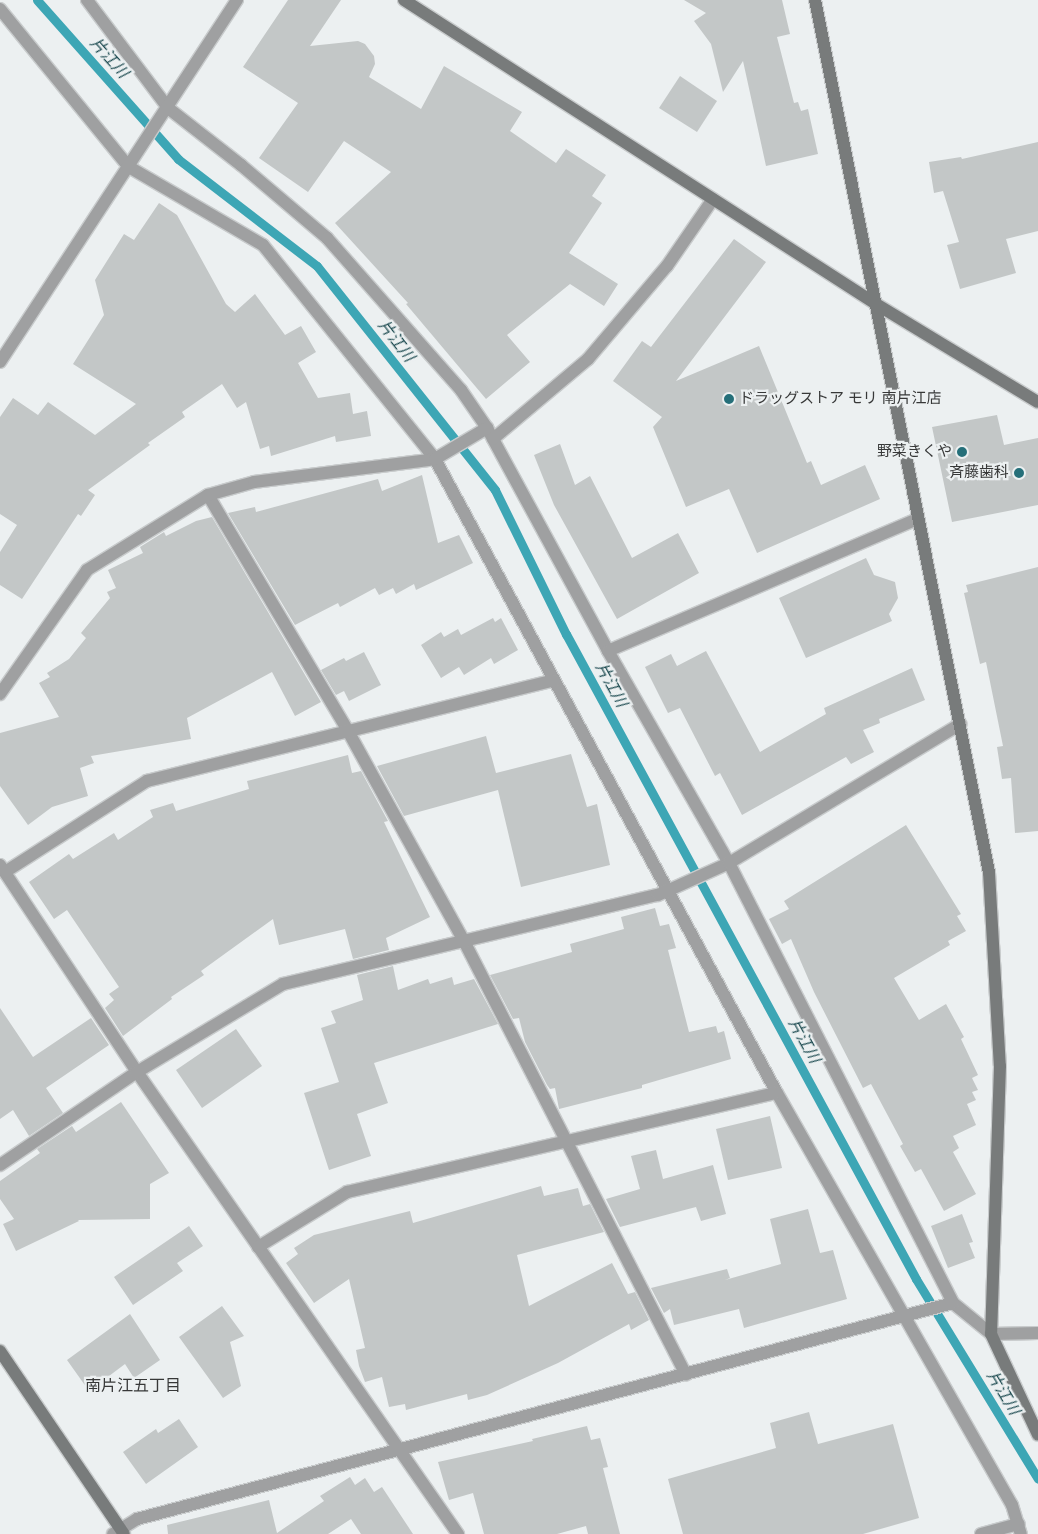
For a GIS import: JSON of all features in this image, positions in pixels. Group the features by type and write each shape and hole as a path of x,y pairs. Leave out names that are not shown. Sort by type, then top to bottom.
{"street":[{"path":"87,0 168,108 241,165 327,238 461,390 490,434 608,651 729,863 953,1303 991,1334 1038,1435"},
{"path":"0,362 237,0"},
{"path":"404,0 876,304 1038,402"},
{"path":"815,0 917,519 989,872 1000,1066 991,1334"},
{"path":"0,8 129,167 263,245 435,459 777,1093 1012,1505 1020,1529 981,1534"},
{"path":"0,694 87,570 208,495 254,482 435,459 490,434 588,359 667,266 713,199"},
{"path":"208,495 348,731 464,941 686,1374"},
{"path":"608,651 917,519"},
{"path":"458,1534 137,1072 2,868 147,781 554,680"},
{"path":"0,1165 137,1072 283,984 658,895 729,863 960,724"},
{"path":"258,1247 347,1192 777,1093"},
{"path":"0,1351 120,1532 137,1519 953,1303"},
{"path":"991,1334 1038,1334"}],"building":[{"path":"288,0 341,0 310,46 358,41 365,44 374,56 375,64 369,77 421,109 444,66 522,112 510,131 556,163 566,149 606,175 592,196 602,203 569,253 618,284 604,306 570,284 507,335 530,362 486,399 406,304 408,303 335,223 391,172 344,141 308,192 259,158 298,103 243,67"},
{"path":"684,0 782,0 790,34 777,37 794,103 798,102 801,111 808,109 818,154 766,166 743,61 723,92 711,44 694,21 706,13"},
{"path":"680,76 717,101 697,132 659,108"},
{"path":"1038,142 1038,231 1006,239 1016,273 960,289 947,245 959,242 943,191 934,193 929,162 961,157 962,159"},
{"path":"159,203 177,215 226,304 235,312 255,294 285,335 301,326 316,352 298,363 318,398 350,393 353,414 367,411 371,436 336,442 335,436 271,456 269,446 260,449 246,402 237,408 222,384 182,412 185,417 148,443 150,445 88,490 95,495 81,516 78,514 22,599 0,585 0,552 17,525 0,514 0,417 13,398 38,415 48,402 95,435 136,404 73,364 104,315 95,280 124,234 134,240"},
{"path":"734,239 766,262 676,381 759,346 807,463 811,461 821,485 865,465 880,499 757,553 729,489 686,507 653,427 662,417 613,381 642,341 651,347"},
{"path":"997,415 1004,445 1038,438 1038,505 952,522 932,427"},
{"path":"560,444 575,485 590,476 632,558 678,533 699,573 617,619 554,505 534,455"},
{"path":"422,475 438,543 459,535 473,563 416,590 414,584 396,594 393,588 379,595 375,588 340,607 338,603 295,625 228,513 255,507 256,512 378,479 382,491"},
{"path":"212,517 321,702 295,716 272,672 187,718 191,739 91,756 94,763 80,768 88,796 52,807 28,825 0,786 0,733 59,717 39,683 50,677 47,673 69,659 86,638 81,633 110,598 107,592 116,588 108,570 143,553 140,547 164,532 166,536 196,521"},
{"path":"866,558 874,575 895,582 898,598 889,614 892,621 806,658 779,598"},
{"path":"1038,567 1038,831 1015,833 1011,778 1002,779 997,747 1003,746 986,662 980,664 964,593 968,592 966,585"},
{"path":"493,618 495,622 501,618 518,650 494,664 491,658 464,675 459,667 441,678 421,645 441,632 444,637 458,629 461,635"},
{"path":"706,651 760,752 826,714 824,708 912,668 925,700 879,719 880,723 863,730 874,752 851,764 846,757 742,815 720,773 715,776 680,708 668,713 645,667 671,654 677,666"},
{"path":"364,652 381,685 349,701 344,691 336,695 321,670 344,658 346,661"},
{"path":"486,736 496,773 571,754 587,807 597,804 610,865 521,887 498,790 404,816 377,766"},
{"path":"348,755 352,773 361,771 388,821 384,822 430,917 386,938 389,950 353,959 345,929 279,945 273,919 201,971 204,975 171,997 172,999 123,1036 105,1008 114,1000 109,994 119,987 67,910 54,919 29,882 69,854 73,859 114,833 118,840 153,817 150,810 173,803 176,811 249,789 247,781"},
{"path":"906,825 961,914 957,916 966,931 948,941 950,945 894,978 919,1020 946,1004 964,1037 961,1039 978,1075 972,1078 978,1090 972,1092 976,1100 967,1104 976,1125 953,1136 959,1148 953,1152 976,1194 944,1211 921,1169 915,1172 900,1146 903,1144 871,1084 863,1088 814,992 791,939 782,944 769,919 789,909 784,901"},
{"path":"655,908 660,926 669,924 676,948 668,950 689,1032 716,1026 718,1033 724,1031 731,1059 642,1085 642,1088 559,1109 555,1088 550,1089 547,1085 525,1042 519,1018 513,1019 490,975 572,952 570,944 624,929 621,917"},
{"path":"393,966 398,990 428,979 430,984 452,977 454,985 474,979 498,1024 374,1063 388,1103 357,1114 371,1156 329,1170 304,1093 339,1082 321,1028 336,1023 331,1011 363,1000 357,975"},
{"path":"0,1008 33,1057 91,1018 109,1045 46,1088 63,1113 29,1136 13,1110 0,1119"},
{"path":"236,1029 262,1066 202,1108 176,1070"},
{"path":"121,1102 169,1173 150,1184 150,1219 78,1220 16,1251 3,1224 14,1219 0,1199 0,1181 40,1153 37,1149 72,1126 76,1132"},
{"path":"770,1116 782,1168 728,1180 716,1129"},
{"path":"656,1150 663,1179 713,1165 726,1214 701,1221 696,1207 620,1227 606,1199 640,1189 631,1156"},
{"path":"541,1186 544,1196 578,1188 583,1206 590,1204 604,1232 517,1255 529,1306 612,1263 628,1294 635,1292 649,1320 631,1330 629,1324 558,1363 487,1395 468,1400 467,1394 406,1410 405,1404 389,1407 382,1377 365,1382 359,1366 356,1350 365,1348 349,1279 314,1303 286,1263 298,1254 294,1248 314,1235 410,1211 413,1223"},
{"path":"808,1209 820,1253 833,1250 847,1299 744,1328 739,1309 674,1325 670,1309 664,1313 651,1288 727,1269 730,1278 725,1280 781,1264 770,1219"},
{"path":"962,1214 973,1242 969,1243 975,1258 948,1268 931,1226"},
{"path":"189,1226 203,1246 177,1263 183,1271 133,1305 114,1277"},
{"path":"222,1306 244,1336 230,1342 241,1386 223,1398 179,1337"},
{"path":"130,1314 160,1360 134,1378 125,1364 89,1391 67,1360"},
{"path":"809,1412 818,1444 893,1424 919,1518 863,1534 683,1534 668,1479 776,1448 770,1423"},
{"path":"179,1419 198,1447 146,1484 123,1452 156,1429 158,1433"},
{"path":"587,1426 591,1440 600,1438 608,1467 603,1468 620,1534 588,1534 586,1526 557,1534 484,1534 473,1493 449,1500 438,1462 533,1441 532,1439"},
{"path":"350,1477 355,1485 365,1478 374,1492 382,1487 413,1534 361,1534 351,1519 328,1534 168,1534 167,1525 269,1500 277,1533 324,1501 320,1496"}],"waterway":[{"name":"片江川","path":"37,0 178,159 317,266 495,490 566,634 916,1279 1038,1479"}],"place":[{"name":"ドラッグストア モリ 南片江店","path":"729,399"},
{"name":"野菜きくや","path":"962,452"},
{"name":"斉藤歯科","path":"1019,473"}],"district":[{"name":"南片江五丁目","path":"133,1386"}]}
